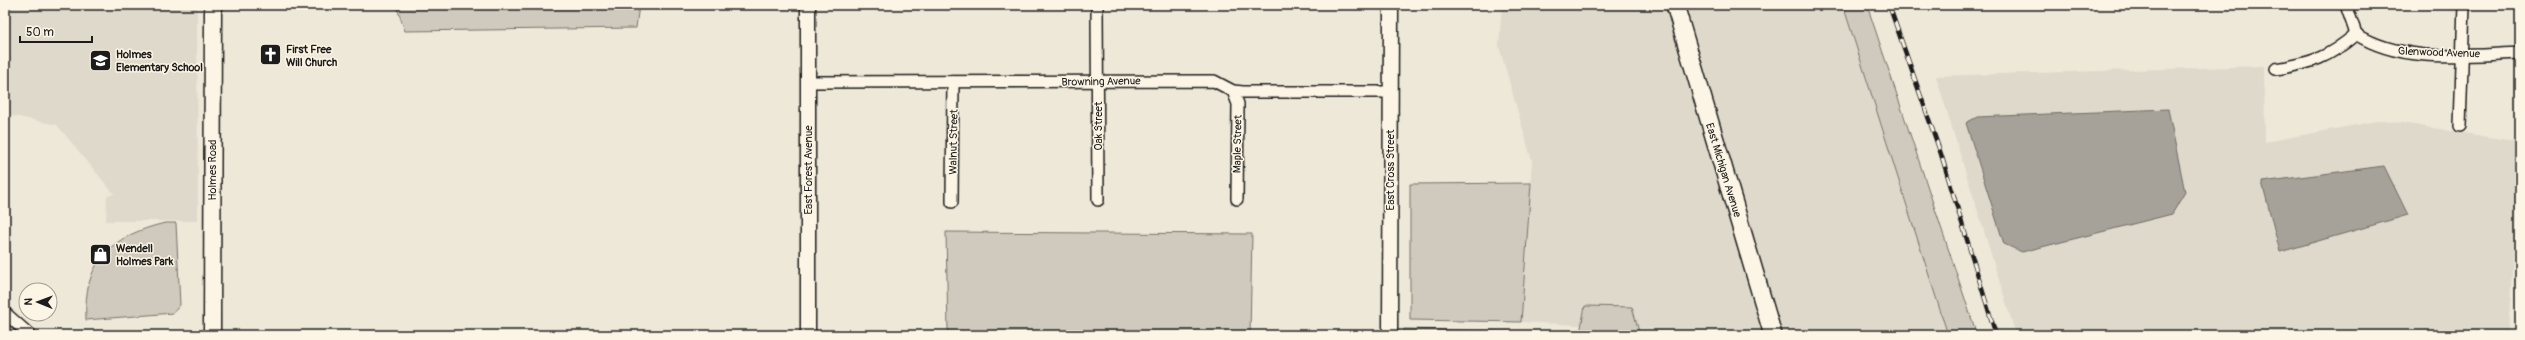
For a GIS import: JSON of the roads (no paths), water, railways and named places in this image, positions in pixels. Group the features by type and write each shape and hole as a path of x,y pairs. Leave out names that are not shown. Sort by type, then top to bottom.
{"main road":[{"name":"Holmes Road","path":"212,335 213,5"},
{"name":"East Michigan Avenue","path":"1675,5 1773,335"}],"street":[{"name":"East Forest Avenue","path":"808,5 808,335"},
{"name":"Oak Street","path":"1097,5 1098,200"},
{"name":"East Cross Street","path":"1390,5 1390,335"},
{"path":"2276,69 2302,64 2326,57 2356,34 2346,5"},
{"path":"2460,126 2461,55 2464,5"},
{"name":"Glenwood Avenue","path":"2356,34 2369,42 2399,52 2461,55 2520,53"},
{"name":"Browning Avenue","path":"808,82 1214,81 1233,91 1390,92"},
{"name":"Walnut Street","path":"952,202 953,82"},
{"name":"Maple Street","path":"1233,91 1238,104 1237,199"},
{"path":"5,313 30,335"}],"railway":[{"path":"1889,5 1941,154 1996,335"}],"place":[{"name":"First Free Will Church","path":"270,55"},
{"name":"Holmes Elementary School","path":"101,60"},
{"name":"Wendell Holmes Park","path":"101,254"}]}
